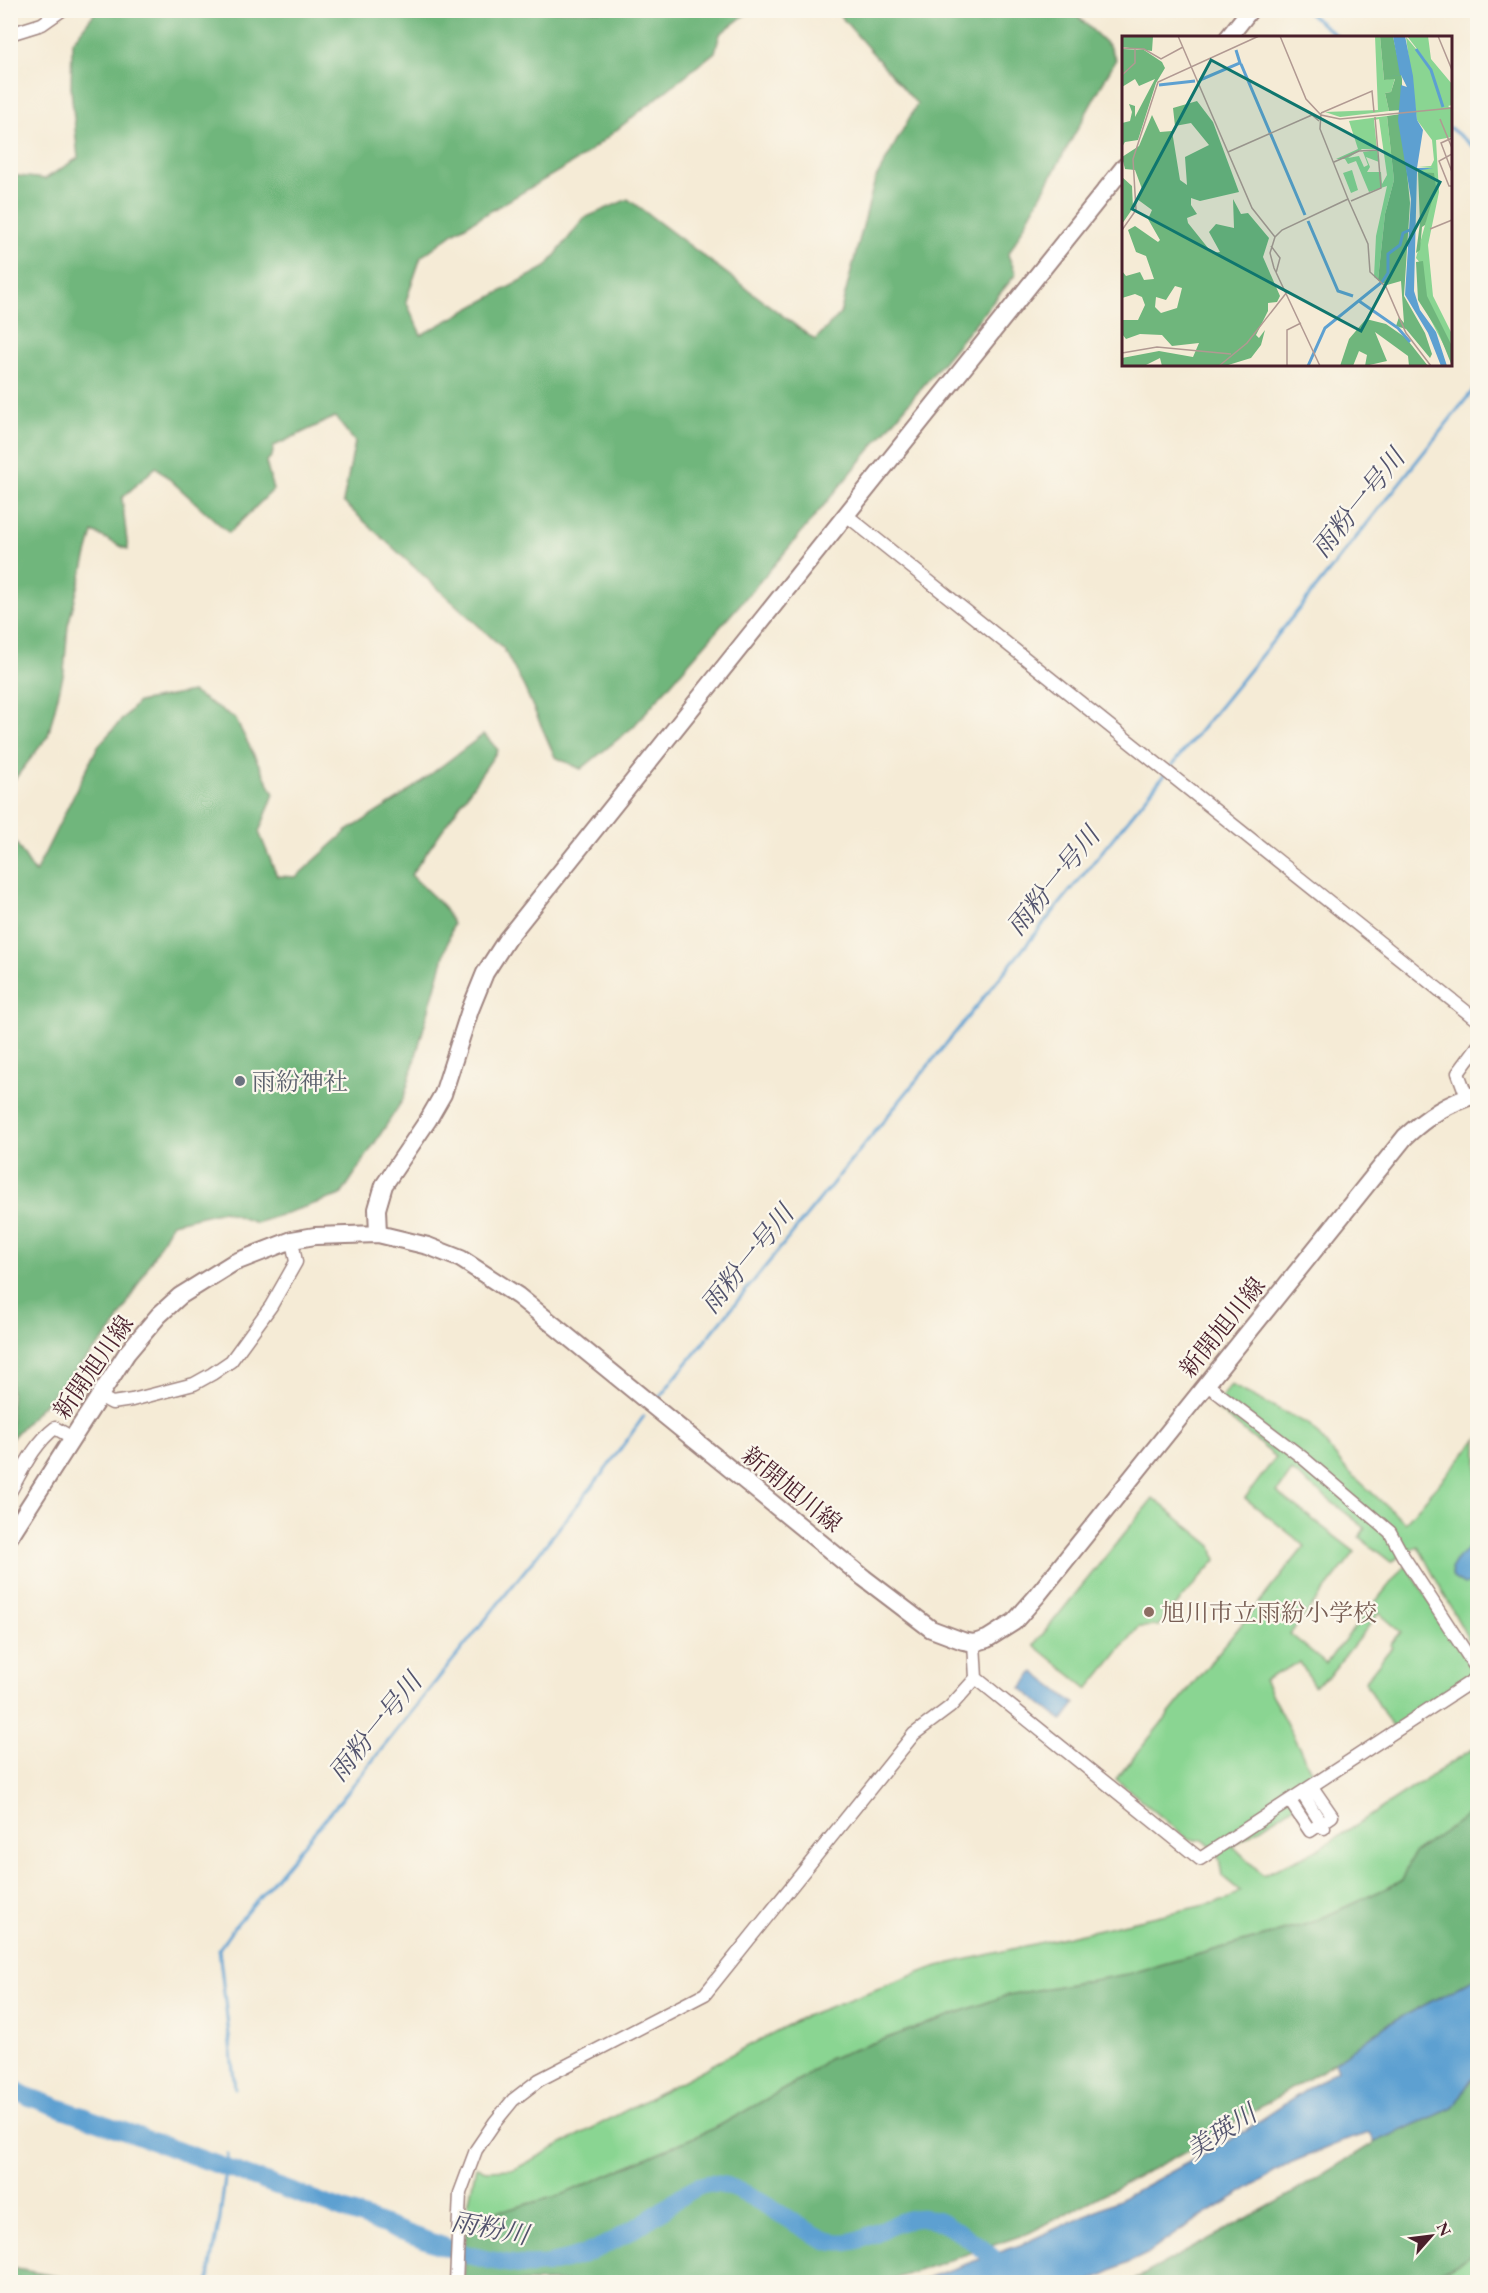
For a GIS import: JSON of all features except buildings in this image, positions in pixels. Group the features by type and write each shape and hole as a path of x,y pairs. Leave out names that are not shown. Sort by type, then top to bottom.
{"main road":[{"path":"1230,36 1250,10"},
{"path":"378,1234 377,1209 384,1185 443,1094 470,1010 485,974 507,939 1122,169"},
{"name":"新開旭川線","path":"10,1536 127,1353 180,1296 233,1263 292,1240 315,1236 378,1234 428,1246 461,1259 483,1271 518,1296 864,1578 931,1629 951,1638 974,1643 998,1634 1021,1614 1108,1509 1405,1137 1427,1117 1472,1095"}],"street":[{"path":"10,34 42,24 62,10"},
{"path":"845,514 1478,1021"},
{"path":"1472,1095 1458,1073 1478,1046"},
{"path":"99,1396 112,1403 142,1398 194,1384 231,1361 271,1306 296,1262 292,1240"},
{"path":"1206,1384 1303,1458 1390,1532 1403,1556 1478,1671"},
{"path":"10,1492 27,1460 43,1437 55,1428 73,1438"},
{"path":"456,2283 459,2203 464,2178 476,2150 495,2122 513,2100 552,2073 705,1994 914,1734 950,1707 976,1678 974,1643"},
{"path":"976,1678 1200,1859 1478,1677"},
{"path":"1290,1801 1310,1830 1322,1818 1307,1790"}],"green space":[{"path":"97,10 750,11 720,34 715,52 581,158 455,232 421,257 406,301 421,335 546,267 584,218 628,199 815,340 840,314 875,180 917,104 836,11 1072,11 1109,46 1116,59 1008,255 1016,274 781,557 633,727 581,769 555,757 524,687 503,648 343,502 355,442 335,417 274,446 272,456 266,462 273,490 229,533 156,467 122,498 128,550 93,532 68,625 64,672 48,736 11,784 11,175 45,179 78,158 71,89 72,42"},
{"path":"192,692 235,718 274,794 259,832 277,876 296,877 347,831 398,799 484,734 498,750 411,875 443,906 453,924 404,1098 341,1195 256,1223 223,1211 172,1223 112,1331 11,1439 11,835 35,873 98,746 138,702"},
{"path":"1231,1385 1310,1425 1346,1469 1405,1523 1477,1439 1477,1656 1418,1546 1391,1562 1359,1537 1365,1528 1292,1471 1277,1492 1355,1552 1290,1634 1326,1663 1401,1570 1407,1566 1474,1671 1472,1678 1393,1729 1365,1681 1401,1632 1379,1613 1328,1677 1314,1686 1300,1662 1264,1680 1320,1788 1233,1846 1263,1875 1319,1849 1477,1746 1477,1809 1414,1853 1402,1881 1311,1923 1128,1974 1008,1995 828,2059 802,2079 715,2128 564,2194 510,2209 466,2215 476,2167 486,2170 515,2169 805,2016 938,1966 1227,1900 1240,1891 1222,1876 1219,1858 1210,1846 1203,1840 1189,1840 1116,1779 1305,1546 1245,1498 1276,1457 1214,1407"},
{"path":"1153,1498 1212,1546 1216,1560 1158,1626 1139,1627 1088,1689 1034,1645"},
{"path":"1477,1809 1477,1977 1387,2025 1335,2062 1200,2144 1029,2233 885,2282 464,2282 466,2215 510,2209 564,2194 715,2128 802,2079 828,2059 1008,1995 1128,1974 1311,1923 1402,1881 1414,1853"},
{"path":"1472,2078 1478,2088 1477,2252 1424,2282 1130,2282 1293,2193 1375,2142 1453,2108"},
{"path":"1477,2252 1477,2282 1424,2282"},
{"path":"11,2268 88,2282 11,2282"}],"water":[{"path":"1477,1541 1477,1581 1464,1585 1453,1578 1451,1569 1458,1557"},
{"path":"1034,1672 1075,1704 1062,1721 1021,1688"},
{"path":"1477,1977 1477,2074 1453,2108 1375,2142 1370,2133 1290,2163 1182,2229 1147,2254 1088,2282 916,2282 1020,2245 1125,2197 1235,2137 1338,2069 1335,2062 1387,2025"}],"waterway":[{"path":"1305,10 1337,36"},
{"path":"1452,130 1478,150"},
{"name":"雨粉一号川","path":"1169,769 1478,384"},
{"name":"雨粉一号川","path":"657,1400 1165,774"},
{"name":"雨粉一号川","path":"235,2088 219,1949 235,1926 341,1800 606,1469 644,1416"},
{"name":"雨粉川","path":"10,2086 24,2095 465,2254 501,2262 541,2265 576,2257 610,2242 688,2192 708,2184 736,2189 813,2234 840,2243 854,2241 908,2220 921,2218 935,2220 964,2235 1006,2269"},
{"name":"雨粉一号川","path":"208,2282 220,2218 228,2154"}],"place":[{"name":"雨紛神社","path":"240,1081"},
{"name":"旭川市立雨紛小学校","path":"1149,1612"}],"water label":[{"name":"美瑛川","path":"1221,2132"}]}
